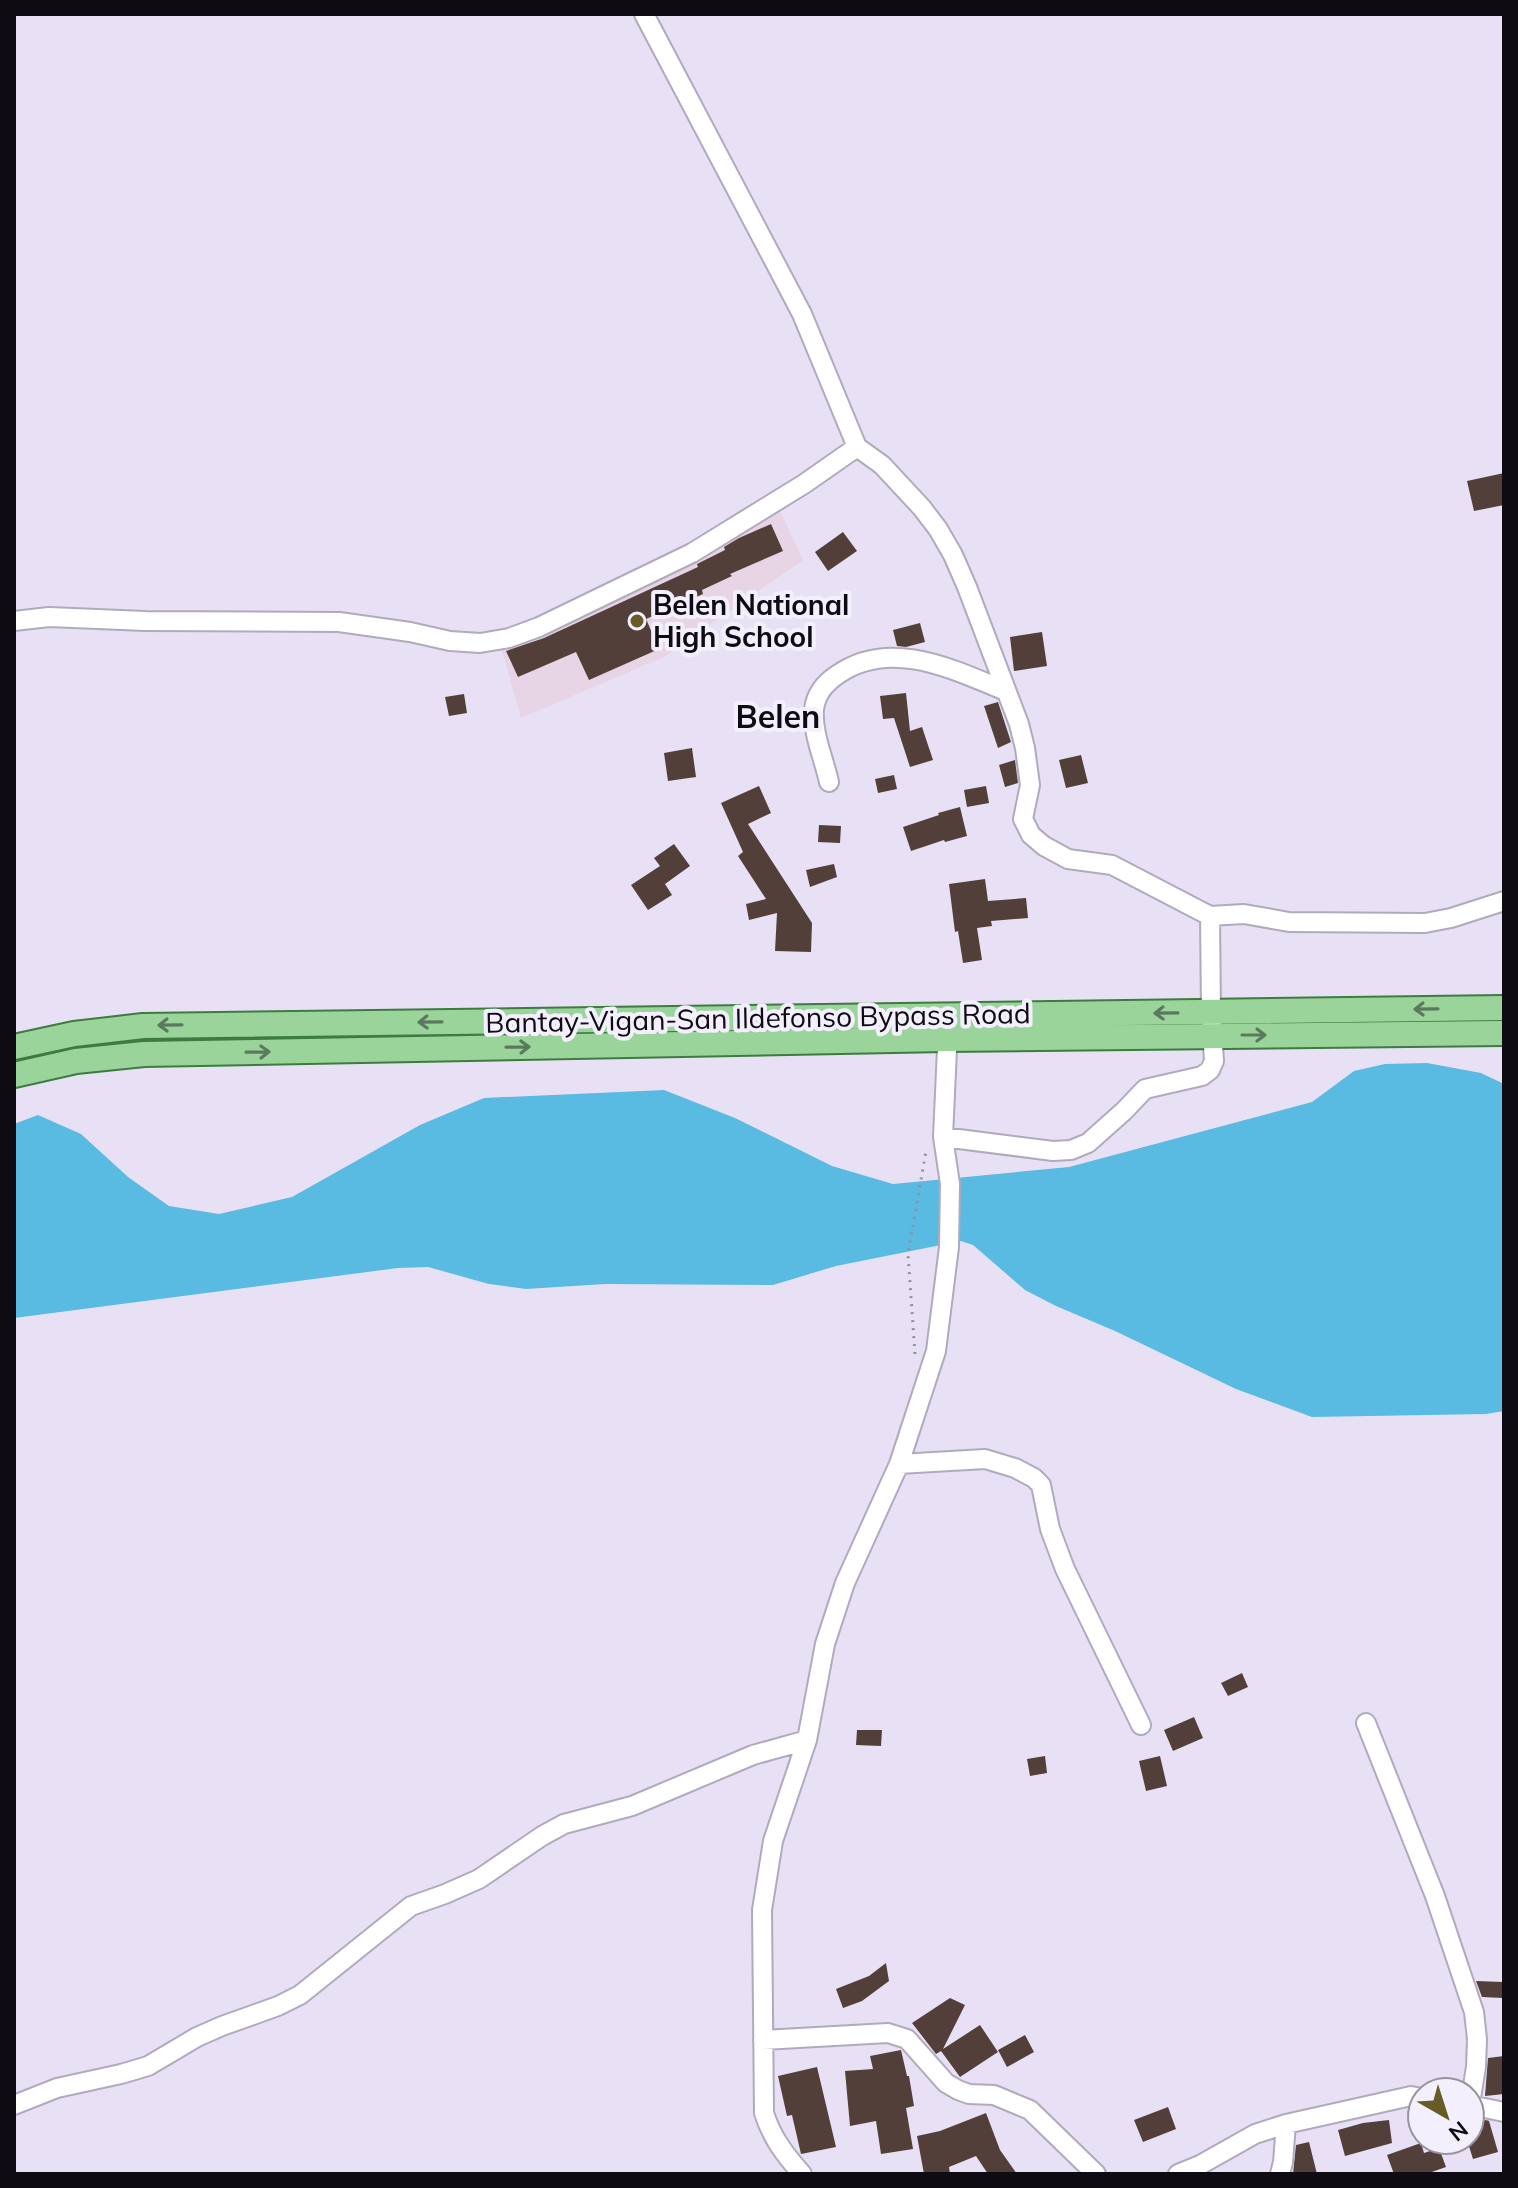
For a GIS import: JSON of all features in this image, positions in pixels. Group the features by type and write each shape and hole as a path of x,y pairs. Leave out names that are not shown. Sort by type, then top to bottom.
{"main road":[{"name":"Bantay-Vigan-San Ildefonso Bypass Road","path":"14,1075 76,1061 144,1054 948,1028 1212,1024 1504,1008"},
{"name":"Bantay-Vigan-San Ildefonso Bypass Road","path":"1212,1024 1504,1033"},
{"name":"Bantay-Vigan-San Ildefonso Bypass Road","path":"14,1047 74,1034 143,1026 948,1028"}],"street":[{"path":"644,14 802,314 857,447 882,465 938,529 953,555 1019,724 1030,785 1023,819 1031,835 1068,859 1112,865 1210,916 1244,914 1289,922 1425,923 1504,901"},
{"path":"14,621 49,617 339,622 450,641 480,643 509,638 539,627 692,553 804,484 857,447"},
{"path":"829,782 814,724 816,698 824,685 857,663 884,657 905,658 944,666 1006,691"},
{"path":"943,1137 1053,1151 1071,1150 1088,1143 1145,1089 1202,1076 1210,1070 1214,1061 1210,916"},
{"path":"802,2174 769,2131 764,2113 762,1910 773,1841 807,1740 825,1644 845,1583 899,1464 936,1351 949,1247 950,1184 943,1137 948,1028"},
{"path":"899,1464 985,1459 1015,1468 1041,1485 1050,1529 1065,1569 1141,1725"},
{"path":"1366,1723 1435,1896 1474,2012 1477,2039 1475,2076"},
{"path":"14,2105 57,2088 148,2066 197,2037 300,1995 411,1906 479,1879 564,1824 632,1806 753,1755 807,1740"},
{"path":"763,2040 888,2033 907,2039 946,2083 958,2090 969,2094 994,2095 1030,2110 1096,2174"},
{"path":"1178,2174 1255,2134 1406,2097"},
{"path":"1280,2174 1286,2124"}],"path":[{"path":"915,1363 908,1254 921,1175"}],"shaded area":[{"name":"Belen National High School","path":"779,509 803,560 664,657 521,718 501,647"}],"water":[{"path":"1427,1063 1481,1073 1504,1084 1504,1411 1486,1414 1312,1417 1236,1389 1056,1306 1025,1290 973,1245 961,1241 836,1266 773,1285 605,1284 526,1289 489,1284 428,1267 398,1268 14,1318 14,1124 38,1115 81,1134 128,1177 169,1206 219,1214 292,1197 420,1125 484,1098 664,1090 735,1118 832,1166 893,1184 1069,1167 1312,1102 1354,1071 1385,1064"}],"building":[{"path":"1504,473 1504,505 1474,511 1467,481"},
{"path":"771,524 783,551 730,574 732,576 702,590 703,594 646,619 659,649 589,680 576,652 518,677 506,651 544,638 698,567 697,564 725,550 724,547 739,538"},
{"path":"843,532 857,551 828,571 815,552"},
{"path":"920,623 925,642 897,646 893,630"},
{"path":"1042,632 1047,666 1014,671 1010,637"},
{"path":"906,693 910,731 922,727 933,760 910,767 894,718 883,719 880,696"},
{"path":"464,694 467,713 449,716 445,697"},
{"path":"998,702 1011,742 998,748 984,706"},
{"path":"692,748 696,777 668,781 664,753"},
{"path":"1081,755 1088,783 1066,788 1059,760"},
{"path":"1015,760 1018,783 1005,787 999,765"},
{"path":"894,775 897,789 878,793 875,779"},
{"path":"759,786 771,813 748,824 812,923 811,952 775,951 777,913 749,920 746,904 766,899 738,856 743,852 721,803"},
{"path":"986,786 989,803 967,807 964,790"},
{"path":"960,807 967,836 911,851 903,827"},
{"path":"819,825 841,826 840,843 818,842"},
{"path":"674,844 690,866 665,884 672,895 648,910 631,885 660,866 654,858"},
{"path":"834,864 837,877 810,887 806,870"},
{"path":"985,879 988,901 1026,898 1028,918 991,921 992,926 977,928 982,960 963,963 958,931 955,932 949,884"},
{"path":"1242,1673 1248,1687 1228,1696 1221,1683"},
{"path":"1194,1717 1203,1738 1173,1751 1164,1730"},
{"path":"857,1730 882,1730 881,1746 856,1745"},
{"path":"1045,1756 1047,1773 1030,1776 1027,1759"},
{"path":"1160,1756 1167,1786 1146,1791 1139,1761"},
{"path":"886,1963 889,1981 862,2001 843,2008 836,1989 869,1976"},
{"path":"1476,1981 1503,1982 1503,1998 1482,1997"},
{"path":"950,1998 965,2005 943,2049 980,2025 998,2052 960,2077 941,2051 936,2054 912,2023"},
{"path":"1025,2035 1034,2052 1007,2067 998,2050"},
{"path":"901,2050 914,2106 906,2108 913,2149 881,2154 876,2121 850,2126 845,2071 873,2069 870,2056"},
{"path":"1504,2056 1504,2094 1486,2096 1488,2058"},
{"path":"817,2067 836,2147 801,2154 792,2115 787,2116 778,2076"},
{"path":"1168,2107 1176,2129 1143,2142 1134,2120"},
{"path":"986,2113 1000,2150 1017,2174 988,2174 976,2156 949,2167 950,2174 924,2174 917,2136 940,2131"},
{"path":"1389,2120 1392,2143 1345,2156 1338,2130"},
{"path":"1486,2120 1489,2121 1498,2152 1486,2155"},
{"path":"1309,2142 1317,2174 1293,2174 1296,2145"},
{"path":"1406,2148 1406,2156 1442,2156 1446,2167 1426,2174 1394,2174 1387,2155"}],"place":[{"name":"Belen National High School","path":"637,621"}],"district":[{"name":"Belen","path":"778,717"}]}
